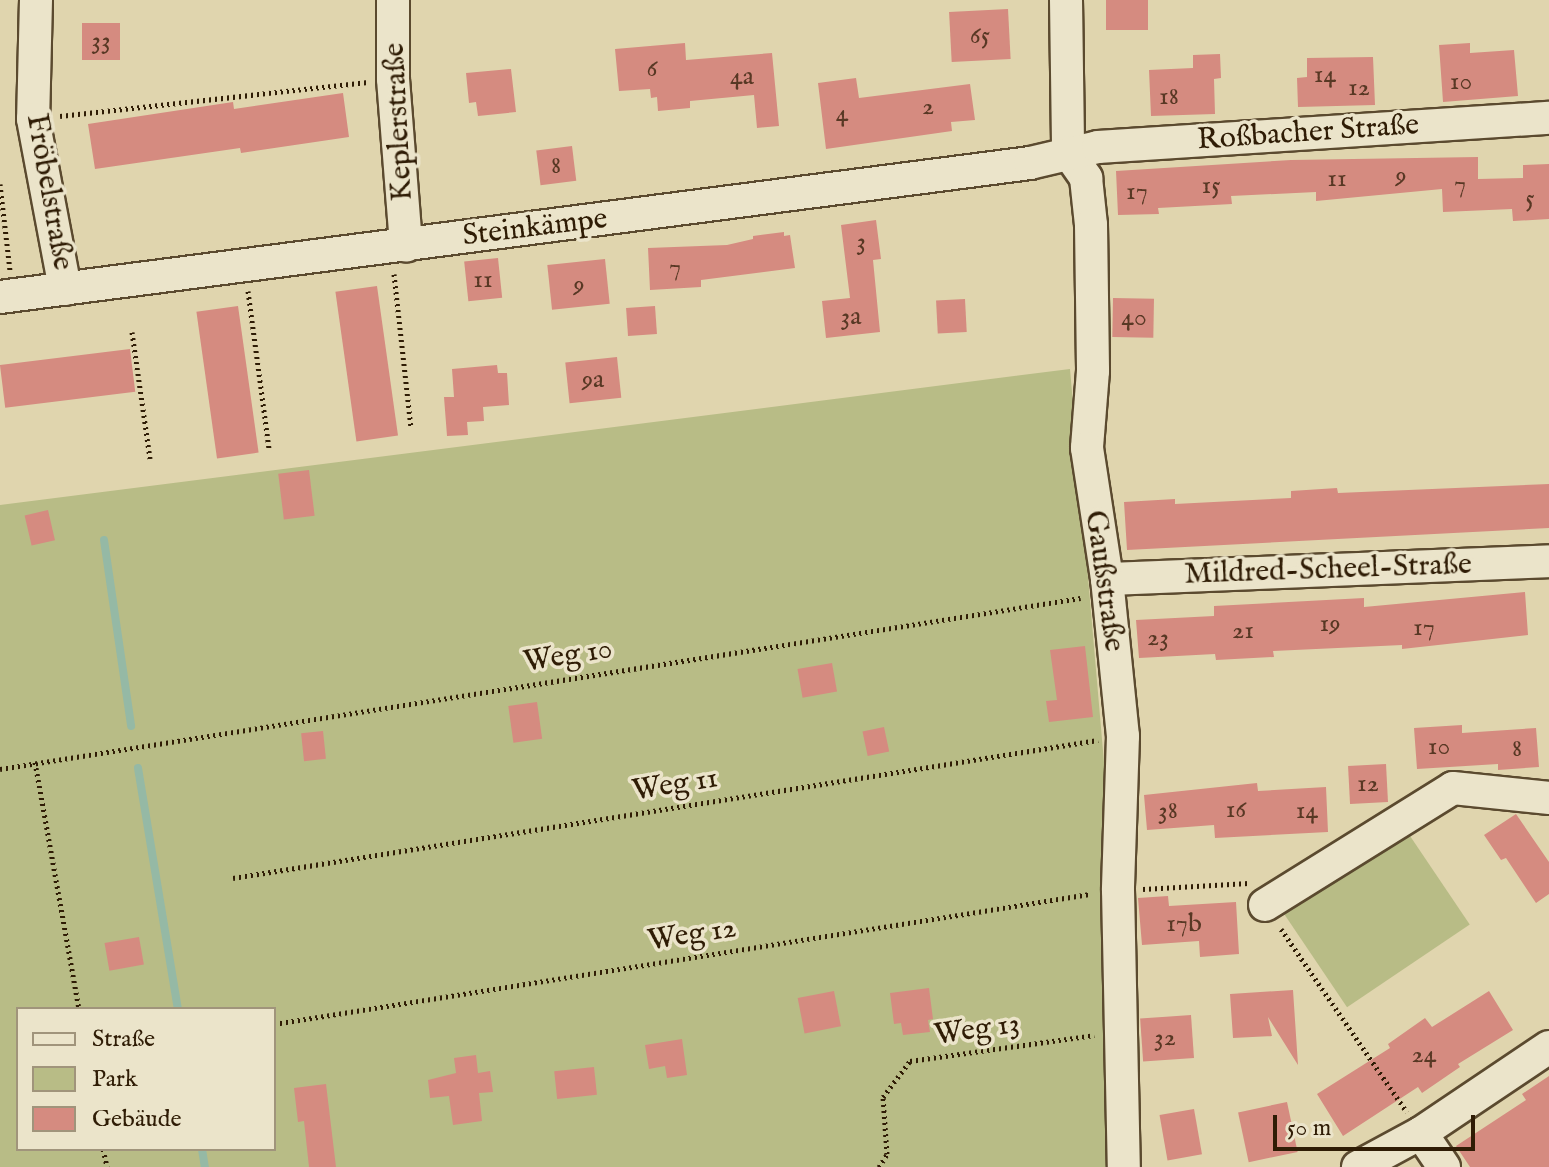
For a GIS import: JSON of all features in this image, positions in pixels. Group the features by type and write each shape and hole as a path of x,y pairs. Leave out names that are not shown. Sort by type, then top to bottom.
{"street":[{"name":"Fröbelstraße","path":"36,0 33,119 65,289"},
{"name":"Keplerstraße","path":"393,0 399,246"},
{"name":"Gaußstraße","path":"1066,0 1068,152 1086,178 1091,225 1093,371 1087,448 1108,586 1123,736 1118,890 1124,1167"},
{"name":"Roßbacher Straße","path":"1068,152 1549,118"},
{"name":"Steinkämpe","path":"6,296 1030,163 1068,152"},
{"name":"Mildred-Scheel-Straße","path":"1108,586 1549,561"},
{"path":"1265,905 1453,788 1549,798"},
{"path":"1358,1167 1421,1133 1549,1047"},
{"path":"1421,1133 1444,1167"}],"path":[{"path":"33,119 393,79"},
{"path":"0,184 6,296"},
{"path":"399,246 411,428"},
{"path":"244,265 269,449"},
{"path":"132,332 150,459"},
{"name":"Weg 10","path":"0,769 1108,586"},
{"name":"Weg 11","path":"233,878 1123,736"},
{"path":"35,762 79,1007"},
{"name":"Weg 12","path":"276,1024 1118,890 1252,882 1265,905"},
{"path":"1265,905 1421,1133"},
{"name":"Weg 13","path":"879,1167 887,1154 883,1097 910,1061 1119,1032"}],"green space":[{"path":"1070,369 1139,1167 0,1167 0,505"},
{"path":"1406,830 1470,925 1347,1007 1283,913"}],"building":[{"path":"1106,0 1148,0 1148,30 1106,30"},
{"path":"1008,9 1011,59 952,62 949,12"},
{"path":"82,23 120,23 120,60 82,60"},
{"path":"685,43 686,60 772,53 779,126 757,128 754,95 690,101 690,108 658,111 657,97 651,98 650,89 619,91 615,49"},
{"path":"1470,43 1470,53 1514,50 1518,96 1443,102 1439,45"},
{"path":"1220,54 1221,78 1214,79 1215,114 1151,116 1149,70 1193,68 1193,55"},
{"path":"1373,57 1375,105 1298,107 1297,78 1307,77 1307,58"},
{"path":"511,69 516,112 478,116 476,102 469,103 466,73"},
{"path":"856,78 859,98 970,84 975,120 951,122 952,131 826,149 818,83"},
{"path":"343,93 349,137 241,153 240,148 95,169 88,124 233,102 234,109"},
{"path":"572,146 576,181 541,185 536,150"},
{"path":"1478,157 1478,179 1523,178 1523,165 1549,164 1549,219 1513,221 1512,209 1443,212 1442,189 1316,201 1316,192 1231,196 1232,204 1158,208 1159,214 1118,215 1116,171 1291,160"},
{"path":"876,220 881,259 873,260 880,332 826,338 822,301 850,298 841,225"},
{"path":"784,232 784,236 790,235 795,268 701,280 701,287 650,290 648,248 727,245 753,239 753,236"},
{"path":"498,258 502,298 468,301 464,262"},
{"path":"605,259 610,304 552,310 547,265"},
{"path":"377,286 398,436 356,441 335,292"},
{"path":"1113,298 1154,299 1153,338 1112,337"},
{"path":"965,299 967,332 938,333 936,301"},
{"path":"238,306 259,453 217,458 196,312"},
{"path":"655,306 657,334 628,336 626,308"},
{"path":"130,349 135,392 5,408 0,365"},
{"path":"617,357 621,398 570,403 565,362"},
{"path":"497,365 498,373 507,373 509,405 483,407 484,421 467,422 468,435 447,436 444,397 454,397 452,369"},
{"path":"309,470 315,516 284,519 278,474"},
{"path":"1549,484 1549,528 1127,550 1124,502 1175,499 1175,504 1291,498 1291,491 1337,488 1338,493"},
{"path":"48,510 55,540 32,546 25,515"},
{"path":"1525,592 1528,635 1402,649 1402,645 1273,651 1274,657 1216,660 1215,654 1139,658 1136,620 1214,616 1214,606 1364,598 1364,607"},
{"path":"1085,646 1093,717 1049,722 1046,701 1057,700 1050,650"},
{"path":"832,663 837,692 803,698 798,669"},
{"path":"537,702 542,739 513,743 508,706"},
{"path":"1462,725 1462,733 1536,728 1539,767 1498,770 1498,764 1417,769 1414,728"},
{"path":"884,727 889,751 868,756 862,732"},
{"path":"323,731 326,759 304,761 301,733"},
{"path":"1386,764 1388,802 1350,804 1348,766"},
{"path":"1257,783 1258,791 1326,787 1328,832 1215,838 1214,825 1147,830 1144,795"},
{"path":"1516,814 1549,862 1549,894 1536,903 1506,858 1501,860 1484,835"},
{"path":"1168,896 1169,906 1236,902 1239,954 1200,957 1199,941 1142,945 1138,898"},
{"path":"139,937 144,965 109,971 105,943"},
{"path":"929,988 933,1019 928,1020 930,1032 903,1035 901,1023 894,1024 890,993"},
{"path":"1293,990 1298,1065 1268,1017 1272,1036 1233,1038 1230,994"},
{"path":"834,991 841,1026 805,1033 798,998"},
{"path":"1489,991 1513,1030 1458,1064 1460,1067 1422,1093 1418,1087 1343,1136 1317,1094 1390,1048 1388,1044 1425,1018 1432,1027"},
{"path":"1191,1015 1194,1058 1143,1061 1140,1019"},
{"path":"682,1039 687,1075 667,1078 665,1066 649,1069 645,1045"},
{"path":"476,1055 478,1073 490,1071 493,1092 479,1093 482,1121 453,1125 449,1096 430,1098 428,1080 456,1073 454,1058"},
{"path":"594,1067 597,1095 557,1099 554,1071"},
{"path":"1549,1076 1549,1167 1470,1167 1456,1146 1526,1100 1522,1094"},
{"path":"326,1084 336,1167 309,1167 304,1121 298,1122 294,1088"},
{"path":"1287,1102 1298,1152 1249,1162 1238,1112"},
{"path":"1194,1109 1202,1154 1168,1160 1160,1115"}],"waterway":[{"path":"104,540 131,726"},
{"path":"138,768 178,1007"},
{"path":"202,1151 205,1167"}]}
